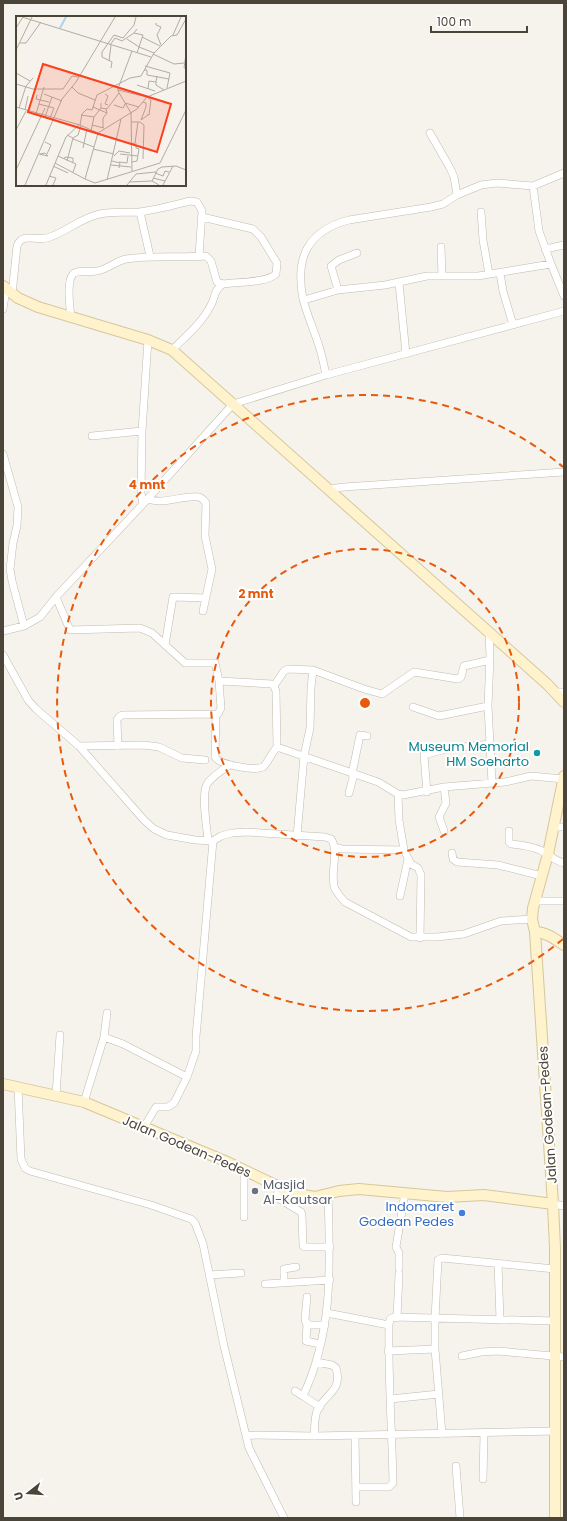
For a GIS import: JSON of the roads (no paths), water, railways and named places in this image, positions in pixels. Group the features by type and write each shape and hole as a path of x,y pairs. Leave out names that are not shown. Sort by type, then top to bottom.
{"street":[{"path":"430,133 454,177 457,195"},
{"path":"326,375 319,346 304,300 301,280 305,252 315,238 325,229 349,220 443,204 457,195 481,185 497,183 533,186 564,173"},
{"path":"533,186 539,232 564,296"},
{"path":"3,309 17,246 22,239 28,237 40,239 47,238 88,218 100,214 140,212 194,201 200,205 202,217 199,257"},
{"path":"140,212 150,256"},
{"path":"481,212 483,240 489,274"},
{"path":"71,317 69,291 73,274 76,272 98,271 123,260 150,256 163,258 206,256 210,258 217,282 223,284 263,280 274,276 277,272 277,263 261,237 253,229 202,217"},
{"path":"545,249 564,245"},
{"path":"441,247 442,276"},
{"path":"338,290 331,266 339,260 357,253"},
{"path":"304,300 338,290 399,283 427,276 457,277 500,273 551,264"},
{"path":"500,273 503,291 513,325"},
{"path":"399,283 406,354"},
{"path":"172,350 198,324 212,305 216,289 223,284"},
{"path":"7,290 18,298 38,307 148,340 172,350 489,632 560,692 564,702"},
{"path":"3,631 24,626 40,616 233,404 326,375 564,311"},
{"path":"145,502 141,493 142,431 148,340"},
{"path":"92,436 142,431"},
{"path":"3,454 18,506 17,526 13,543 10,569 13,588 24,626"},
{"path":"328,489 564,472"},
{"path":"145,502 158,502 198,497 206,503 204,520 205,536 212,569 203,611"},
{"path":"56,597 70,630 140,628 152,633 185,663 215,663 219,681 220,712 216,714 118,717 118,746"},
{"path":"165,645 173,597 206,598"},
{"path":"489,632 490,660 488,706 492,783"},
{"path":"3,656 28,700 36,709 79,746 144,820 154,829 167,835 210,841 232,833 247,832 325,837 331,839 334,847 333,883 338,894 345,902 402,934 411,937 420,938 464,934 501,921 532,919"},
{"path":"274,686 284,671 288,669 313,670 382,694 411,673 418,672 458,679 461,677 464,666 490,660"},
{"path":"297,836 304,756 310,728 313,670"},
{"path":"216,714 215,757 220,762 229,765 261,768 265,765 270,755 277,747 276,691 274,686 272,684 253,682 219,681"},
{"path":"413,707 439,716 488,706"},
{"path":"349,793 360,735 367,736"},
{"path":"427,792 424,754 446,749 490,744"},
{"path":"79,746 159,747 182,758 205,760"},
{"path":"277,747 378,782 398,794 427,792 444,787 505,782 531,776 564,778"},
{"path":"144,1127 156,1107 168,1107 174,1103 187,1077 196,1050 210,841 205,799 206,787 213,777 229,765"},
{"name":"Jalan Godean-Pedes","path":"3,1084 84,1102 244,1170 279,1188 304,1196 315,1197 348,1189 359,1189 447,1197 484,1195 553,1204 535,932 532,919 534,901 548,854 559,827 564,778"},
{"path":"444,787 446,803 439,817 444,832"},
{"path":"398,794 399,820 404,850 411,864 418,868 421,875 420,938"},
{"path":"509,831 509,842 511,844 529,846 548,854 557,862 564,863"},
{"path":"334,847 342,849 404,850"},
{"path":"452,853 453,859 457,862 498,865 542,876"},
{"path":"400,896 408,859"},
{"path":"534,901 564,901"},
{"path":"535,932 554,937 564,945"},
{"path":"84,1102 104,1037 107,1013"},
{"path":"56,1095 60,1035"},
{"path":"104,1037 123,1044 187,1077"},
{"path":"18,1087 20,1151 22,1163 25,1168 30,1171 151,1205 191,1218 195,1223 203,1244 224,1346 249,1448 284,1518"},
{"path":"244,1170 244,1217"},
{"path":"279,1188 277,1195 278,1198 301,1212 303,1246 330,1247"},
{"path":"397,1318 399,1253 396,1248 404,1193"},
{"path":"303,1396 312,1377 327,1313 330,1280 328,1194"},
{"path":"556,1518 556,1431 560,1356 556,1321 553,1204 564,1206"},
{"path":"442,1434 435,1349 438,1260 442,1258 555,1269"},
{"path":"498,1263 500,1320"},
{"path":"284,1283 284,1269 296,1267"},
{"path":"209,1275 241,1273"},
{"path":"265,1284 330,1280"},
{"path":"307,1297 305,1320 307,1324 306,1341 320,1344"},
{"path":"327,1313 389,1325"},
{"path":"356,1487 388,1487 392,1485 392,1435 388,1351 390,1319 556,1321"},
{"path":"307,1324 325,1326"},
{"path":"388,1351 435,1349"},
{"path":"462,1356 481,1352 498,1351 560,1356"},
{"path":"314,1436 315,1421 320,1407 338,1385 336,1368 332,1365 316,1362"},
{"path":"295,1391 320,1407"},
{"path":"390,1399 439,1394"},
{"path":"246,1435 392,1435 556,1431"},
{"path":"483,1479 484,1433"},
{"path":"355,1435 356,1502"},
{"path":"456,1466 460,1518"}],"place":[{"name":"Museum Memorial HM Soeharto","path":"537,753"},
{"name":"Masjid Al-Kautsar","path":"255,1191"},
{"name":"Indomaret Godean Pedes","path":"462,1213"}]}
